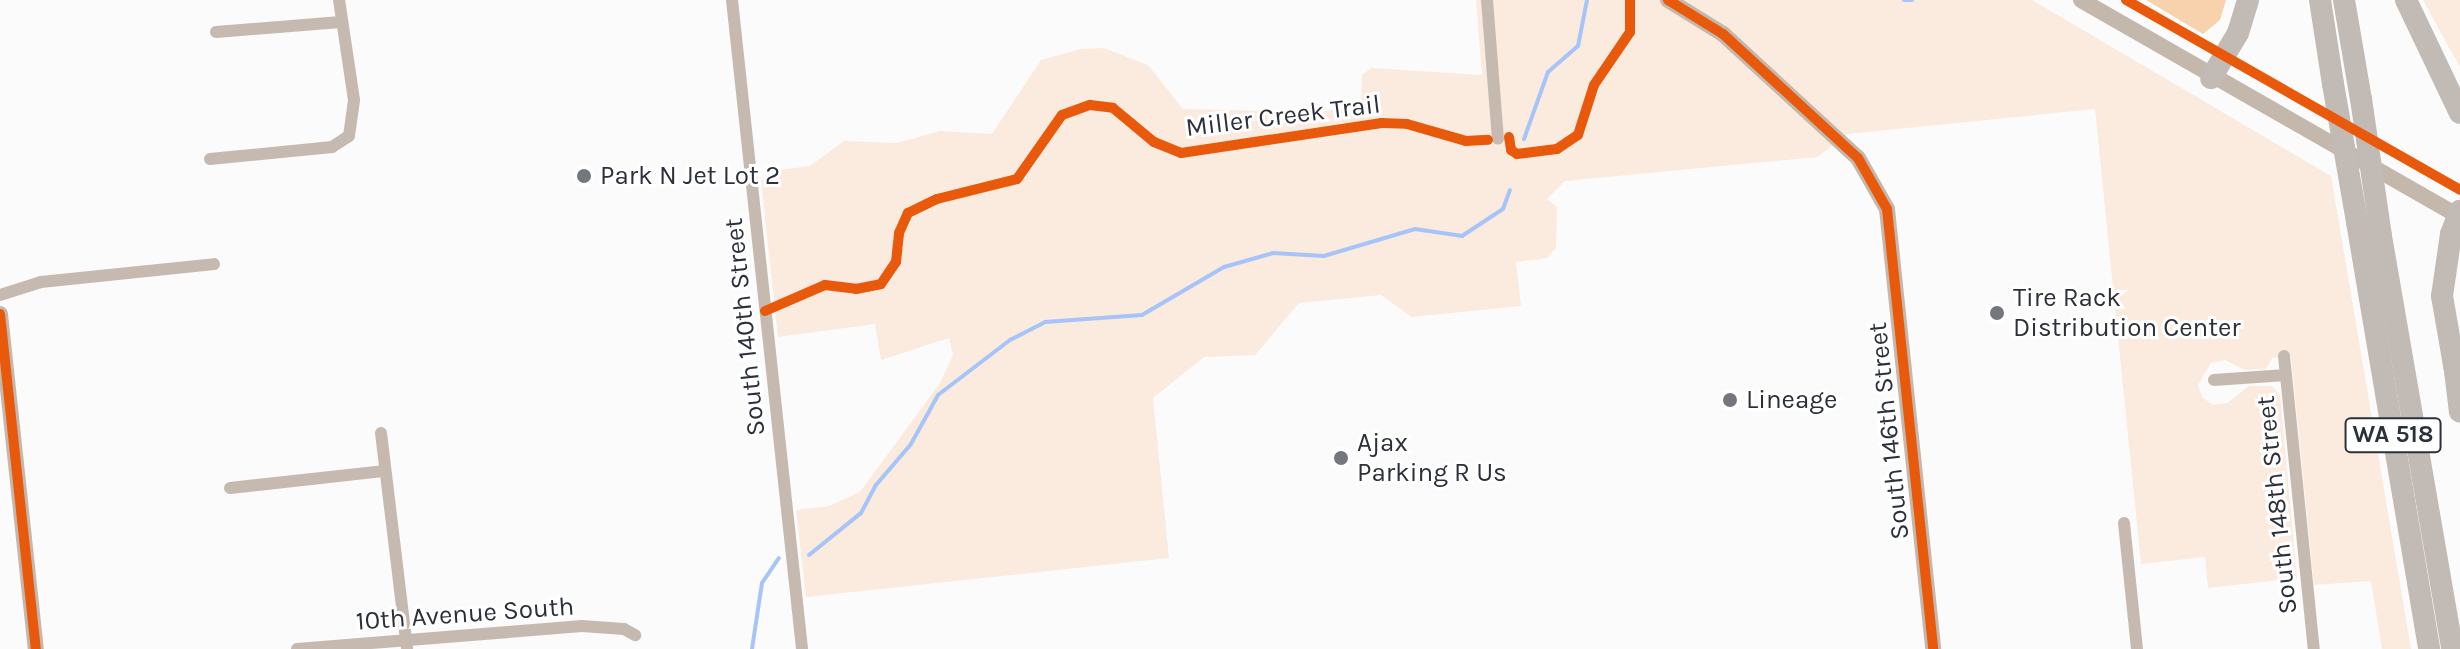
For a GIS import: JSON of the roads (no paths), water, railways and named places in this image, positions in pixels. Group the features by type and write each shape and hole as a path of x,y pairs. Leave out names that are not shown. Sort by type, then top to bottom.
{"highway":[{"path":"2211,78 2238,33 2248,0"},
{"name":"WA 518","path":"2320,0 2429,649"},
{"name":"WA 518","path":"2344,0 2452,649"},
{"path":"2406,0 2460,113"},
{"path":"2456,377 2442,296 2459,214"},
{"path":"2460,265 2450,283 2449,310 2460,412"}],"street":[{"path":"210,159 332,147 349,136 354,100 339,0"},
{"name":"South 140th Street","path":"732,0 802,649"},
{"path":"1487,0 1498,139"},
{"name":"South 146th Street","path":"1668,0 1723,34 1858,158 1887,209 1933,649"},
{"path":"2081,0 2211,78 2459,214"},
{"path":"216,32 341,22"},
{"path":"0,295 41,282 214,264"},
{"path":"0,314 36,649"},
{"name":"South 148th Street","path":"2284,356 2314,649"},
{"path":"2214,380 2286,375"},
{"path":"381,433 406,644"},
{"path":"230,488 385,471"},
{"path":"2124,523 2137,649"},
{"name":"10th Avenue South","path":"297,649 406,644 582,626 624,629 635,635"}],"waterway":[{"path":"1524,139 1548,72 1578,46 1587,0"},
{"path":"1904,0 1912,0"},
{"path":"809,555 861,513 876,485 911,444 938,395 1010,340 1045,322 1142,315 1224,267 1273,253 1324,256 1415,229 1462,236 1503,209 1510,190"},
{"path":"752,649 762,583 779,558"}],"place":[{"name":"Park N Jet Lot 2","path":"584,176"},
{"name":"Tire Rack Distribution Center","path":"1997,313"},
{"name":"Lineage","path":"1730,400"},
{"name":"Ajax Parking R Us","path":"1341,458"}]}
